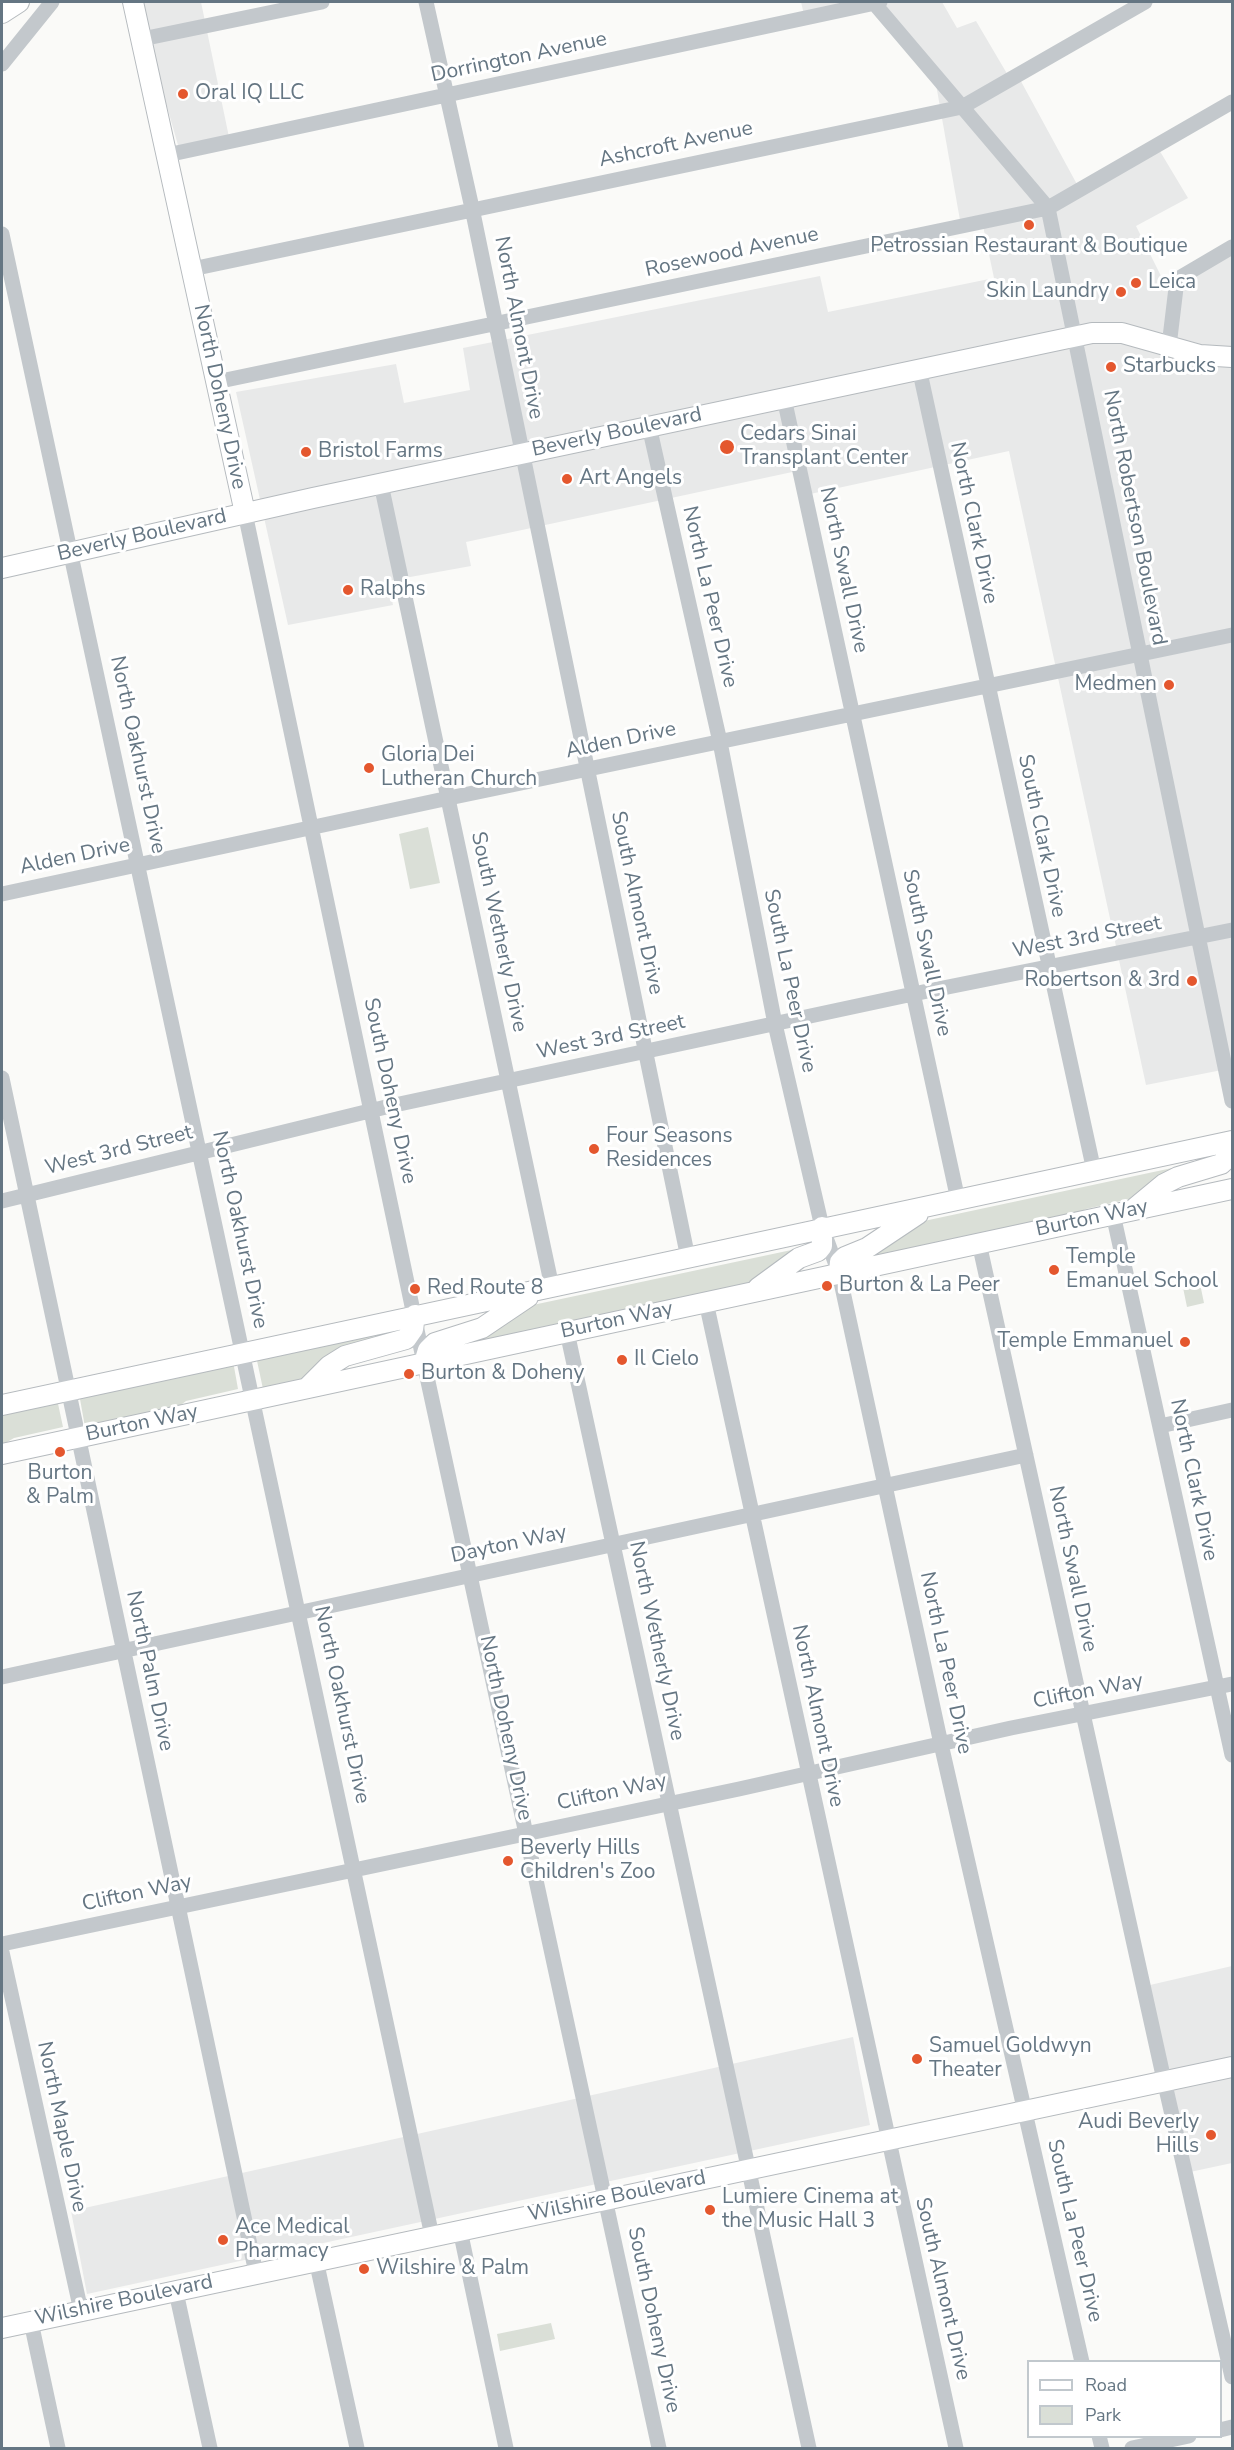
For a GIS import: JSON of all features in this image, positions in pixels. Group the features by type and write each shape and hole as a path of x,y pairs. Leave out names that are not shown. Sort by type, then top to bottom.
{"main road":[{"path":"2,13 19,2"},
{"name":"North Doheny Drive","path":"133,2 245,513"},
{"name":"Beverly Boulevard","path":"2,567 522,453 1092,333 1122,333 1209,356 1233,357"},
{"path":"2,1405 822,1227 1233,1141"},
{"path":"1132,1210 1164,1184 1178,1177 1221,1164 1233,1154"},
{"name":"Burton Way","path":"2,1454 1233,1189"},
{"path":"839,1274 840,1262 845,1257 867,1248 900,1223 933,1205"},
{"path":"748,1293 771,1281 799,1258 818,1251 822,1246 822,1227"},
{"path":"424,1363 428,1350 435,1343 482,1328 506,1310 548,1288"},
{"path":"307,1388 329,1366 345,1356 406,1339 413,1329 415,1315"},
{"name":"Wilshire Boulevard","path":"2,2328 887,2138 1233,2067"}],"street":[{"path":"142,39 322,2"},
{"name":"North Almont Drive","path":"426,2 472,208 587,769"},
{"name":"Dorrington Avenue","path":"167,155 876,2"},
{"name":"North Robertson Boulevard","path":"876,2 1048,208 1233,1101"},
{"name":"Ashcroft Avenue","path":"192,268 962,107 1145,2"},
{"path":"2,64 49,5"},
{"name":"Rosewood Avenue","path":"216,382 1048,208 1233,102"},
{"name":"North Oakhurst Drive","path":"2,234 432,2236"},
{"path":"1169,346 1178,282 1186,273 1233,247"},
{"name":"North Clark Drive","path":"919,368 987,686"},
{"name":"North Swall Drive","path":"784,398 853,716"},
{"name":"North La Peer Drive","path":"649,426 720,742"},
{"path":"381,484 449,798"},
{"name":"North Doheny Drive","path":"245,513 311,827"},
{"name":"Alden Drive","path":"2,894 1233,634"},
{"name":"South Clark Drive","path":"987,686 1094,1171"},
{"name":"South Swall Drive","path":"853,716 958,1200"},
{"name":"South La Peer Drive","path":"720,742 775,1024 822,1227"},
{"name":"South Almont Drive","path":"587,769 688,1257"},
{"name":"South Wetherly Drive","path":"449,798 548,1288"},
{"name":"South Doheny Drive","path":"311,827 424,1363"},
{"name":"West 3rd Street","path":"2,1201 291,1133 371,1110 913,994 1233,930"},
{"name":"North Palm Drive","path":"2,1078 256,2273"},
{"name":"North Clark Drive","path":"1113,1214 1233,1755"},
{"name":"North La Peer Drive","path":"822,1227 839,1274 941,1744 1024,2110"},
{"name":"North Swall Drive","path":"979,1243 1164,2080"},
{"name":"North Almont Drive","path":"706,1302 887,2138"},
{"name":"North Wetherly Drive","path":"567,1332 748,2169"},
{"name":"North Doheny Drive","path":"424,1363 472,1575 606,2199"},
{"path":"1160,1426 1233,1410"},
{"name":"Dayton Way","path":"2,1677 1026,1455"},
{"name":"Clifton Way","path":"2,1944 1082,1714 1233,1684"},
{"name":"North Maple Drive","path":"2,1952 81,2311"},
{"path":"1164,2080 1233,2377"},
{"name":"South La Peer Drive","path":"1024,2110 1082,2360"},
{"name":"South Almont Drive","path":"887,2138 956,2448"},
{"path":"748,2169 809,2448"},
{"name":"South Doheny Drive","path":"606,2199 659,2448"},
{"path":"460,2230 506,2448"},
{"path":"316,2260 357,2448"},
{"path":"176,2292 210,2448"},
{"path":"32,2322 58,2448"},
{"path":"1132,2448 1180,2438"}],"shaded area":[{"path":"137,2 201,2 230,142 180,152"},
{"path":"801,2 942,2 957,28 976,21 1009,77 1017,74 1079,188 1158,148 1188,198 1136,226 1164,282 1232,243 1232,1068 1146,1085 1009,451 801,496 797,471 466,542 471,566 388,581 393,605 288,625 236,392 396,364 404,403 470,390 463,348 820,276 828,312 994,278 982,221 961,226 934,73 874,4 805,19"},
{"path":"1232,1966 1232,2163 1190,2172 1150,1985"},
{"path":"853,2037 870,2125 87,2294 71,2211"}],"green space":[{"path":"428,827 440,883 410,889 399,834"},
{"path":"1219,1158 1134,1198 1086,1209 1067,1218 848,1265 910,1224"},
{"path":"815,1245 750,1286 459,1348 443,1347 514,1309"},
{"path":"1198,1274 1204,1303 1187,1307 1181,1278"},
{"path":"392,1333 295,1383 263,1389 256,1356"},
{"path":"233,1361 238,1389 186,1401 177,1408 85,1427 80,1399"},
{"path":"57,1399 63,1427 14,1438 2,1445 2,1411"},
{"path":"551,2323 555,2339 500,2351 497,2334"}],"place":[{"name":"Oral IQ LLC","path":"183,94"},
{"name":"Petrossian Restaurant & Boutique","path":"1029,225"},
{"name":"Leica","path":"1136,283"},
{"name":"Skin Laundry","path":"1121,292"},
{"name":"Starbucks","path":"1111,367"},
{"name":"Cedars Sinai Transplant Center","path":"727,447"},
{"name":"Bristol Farms","path":"306,452"},
{"name":"Art Angels","path":"567,479"},
{"name":"Ralphs","path":"348,590"},
{"name":"Medmen","path":"1169,685"},
{"name":"Gloria Dei Lutheran Church","path":"369,768"},
{"name":"Robertson & 3rd","path":"1192,981"},
{"name":"Four Seasons Residences","path":"594,1149"},
{"name":"Temple Emanuel School","path":"1054,1270"},
{"name":"Burton & La Peer","path":"827,1286"},
{"name":"Red Route 8","path":"415,1289"},
{"name":"Temple Emmanuel","path":"1185,1342"},
{"name":"Il Cielo","path":"622,1360"},
{"name":"Burton & Doheny","path":"409,1374"},
{"name":"Burton & Palm","path":"60,1452"},
{"name":"Beverly Hills Children's Zoo","path":"508,1861"},
{"name":"Samuel Goldwyn Theater","path":"917,2059"},
{"name":"Audi Beverly Hills","path":"1211,2135"},
{"name":"Lumiere Cinema at the Music Hall 3","path":"710,2210"},
{"name":"Ace Medical Pharmacy","path":"223,2240"},
{"name":"Wilshire & Palm","path":"364,2269"}]}
